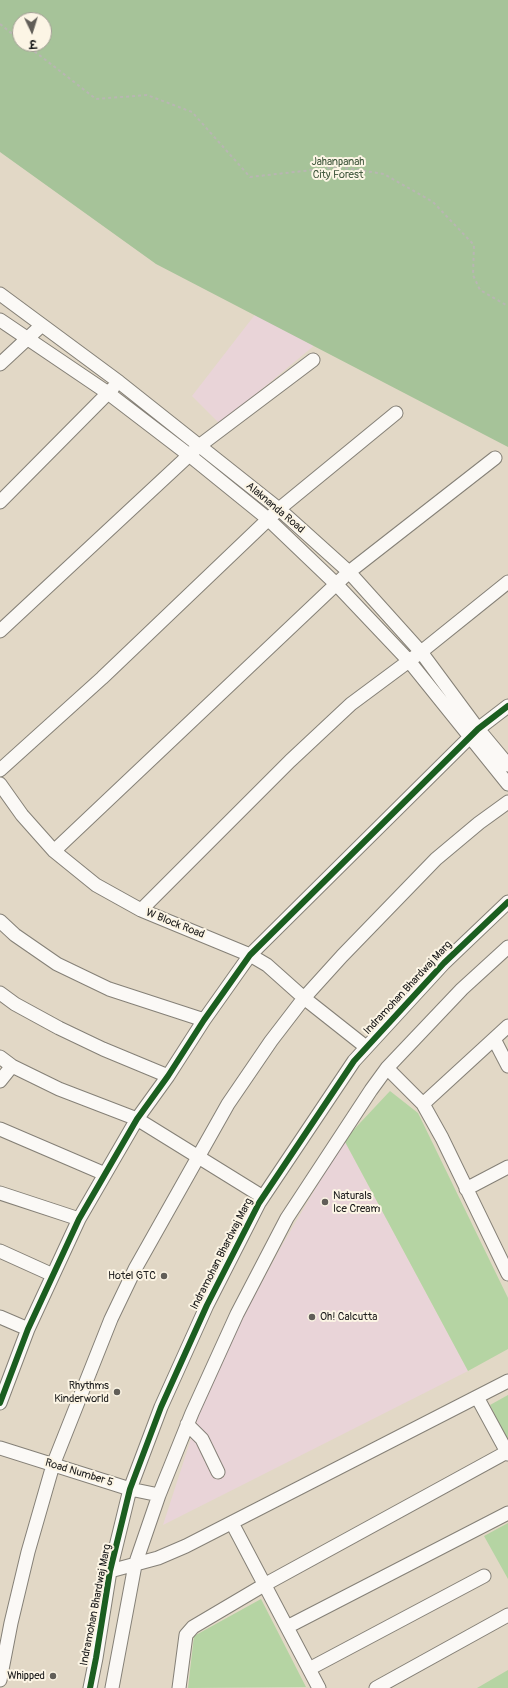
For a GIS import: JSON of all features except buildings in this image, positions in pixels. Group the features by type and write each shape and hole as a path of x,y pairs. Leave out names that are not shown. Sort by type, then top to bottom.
{"street":[{"name":"Alaknanda Road","path":"0,294 119,382 279,509 348,572 421,652 474,733 508,765"},
{"path":"0,320 108,393 189,455 268,519 336,584 409,661 474,733 508,784"},
{"path":"0,364 42,325"},
{"path":"0,631 189,455 313,360"},
{"path":"0,502 119,382"},
{"path":"0,770 102,678 279,509 396,413"},
{"path":"54,851 348,572 495,458"},
{"path":"141,910 284,767 351,704 421,652 508,582"},
{"path":"0,1403 5,1377 79,1219 137,1119 250,955 474,733 508,706"},
{"name":"W Block Road","path":"0,784 22,815 54,851 96,885 141,910 250,955 267,965 304,998 366,1047"},
{"path":"0,1680 11,1623 28,1552 53,1465 110,1318 135,1269 228,1104 270,1041 304,998 342,956 436,859 479,823 508,802"},
{"name":"Indramohan Bhardwaj Marg","path":"90,1688 110,1572 130,1489 161,1406 207,1305 263,1197 354,1061 444,963 508,902"},
{"path":"0,921 15,935 57,964 109,989 204,1020"},
{"path":"112,1688 135,1566 159,1494 187,1424 237,1314 287,1218 371,1090 388,1068 462,989 508,947"},
{"path":"0,994 59,1028 103,1049 168,1076"},
{"path":"423,1104 508,1026"},
{"path":"494,1039 508,1065"},
{"path":"0,1057 12,1066 58,1089 137,1119 263,1197"},
{"path":"0,1081 12,1066"},
{"path":"388,1068 423,1104 442,1138 507,1267"},
{"path":"0,1129 105,1174"},
{"path":"466,1188 508,1167"},
{"path":"0,1193 79,1219"},
{"path":"0,1251 53,1275"},
{"path":"0,1317 28,1329"},
{"path":"110,1572 135,1566 186,1546 232,1524 508,1381"},
{"path":"179,1688 186,1635 192,1627 264,1585 508,1453 476,1397"},
{"path":"187,1424 202,1439 218,1472"},
{"name":"Road Number 5","path":"0,1448 130,1489 159,1494"},
{"path":"287,1627 508,1512"},
{"path":"232,1524 319,1688"},
{"path":"309,1669 484,1576"},
{"path":"376,1688 508,1615"}],"path":[{"path":"0,24 12,34"},
{"path":"36,52 96,99 147,95 192,112 250,178 339,166 384,174 433,202 474,245 473,275 480,290 508,306"}],"shaded area":[{"path":"257,312 316,344 220,424 192,396"},
{"path":"344,1140 468,1371 163,1525 197,1420 224,1352 281,1247"}],"green space":[{"name":"Jahanpanah City Forest","path":"0,0 508,0 508,447 156,264 0,152"},
{"path":"390,1091 418,1113 508,1298 508,1349 468,1371 344,1140"},
{"path":"508,1395 508,1441 490,1405"},
{"path":"508,1523 508,1579 484,1536"},
{"path":"261,1599 306,1687 188,1688 194,1636"},
{"path":"508,1670 508,1688 477,1688"}],"cycle path":[{"path":"0,1403 28,1329 79,1219 137,1119 250,955 478,729 508,706"},
{"path":"90,1688 110,1571 130,1489 161,1407 207,1305 259,1203 354,1061 444,963 508,902"}],"place":[{"name":"Naturals Ice Cream","path":"325,1202"},
{"name":"Hotel GTC","path":"164,1276"},
{"name":"Oh! Calcutta","path":"312,1317"},
{"name":"Rhythms Kinderworld","path":"117,1392"},
{"name":"Whipped","path":"53,1676"}]}
